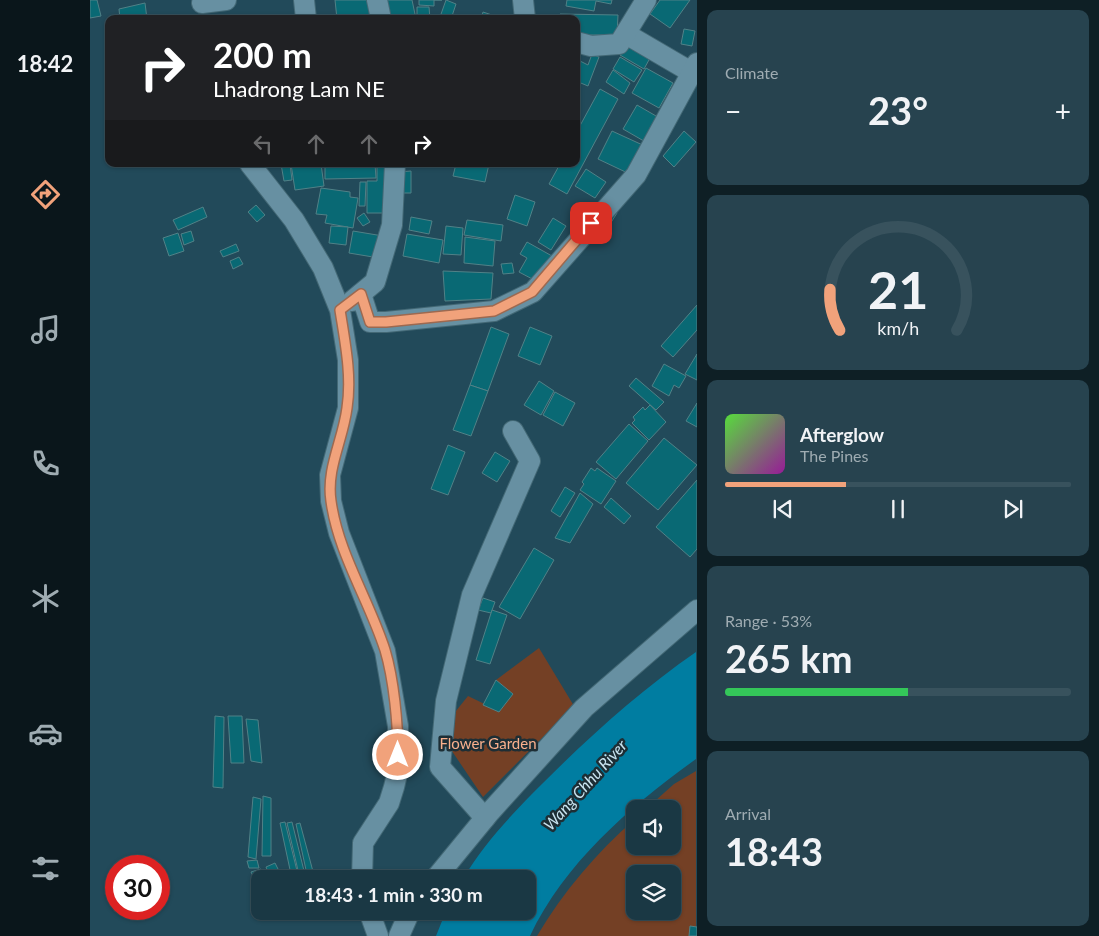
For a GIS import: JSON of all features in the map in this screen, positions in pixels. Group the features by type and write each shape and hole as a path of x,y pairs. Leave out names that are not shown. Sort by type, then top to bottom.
{"street":[{"path":"202,7 226,0"},
{"path":"304,0 306,15"},
{"path":"377,0 379,15"},
{"path":"522,0 524,15"},
{"path":"580,43 591,46 619,44 646,0"},
{"path":"361,294 370,322 386,322 494,311 532,292 636,175 694,68 626,34"},
{"path":"252,167 294,220 323,268 340,310 348,360 348,408 330,475 331,501 339,533 385,651 398,726 398,770 394,787 388,803 363,843 362,870"},
{"path":"340,310 374,282 392,225 395,167"},
{"path":"485,818 440,767 446,701 472,595 530,461 513,431"},
{"path":"442,870 485,818 584,708 696,610"},
{"path":"372,920 378,936"},
{"path":"399,936 406,920"}],"green space":[{"name":"Flower Garden","path":"539,648 574,706 483,797 439,732 468,696 499,711 512,694 496,680"},
{"path":"696,771 696,936 537,936 569,888 607,845 626,827 626,855 681,855 681,800 656,800 674,784"}],"water":[{"name":"Wang Chhu River","path":"696,652 696,759 643,800 626,800 626,814 602,837 562,884 530,936 436,936 442,920 536,920 536,870 469,870 500,828 561,765 636,697"}],"building":[{"path":"90,0 97,0 101,16 90,18"},
{"path":"335,0 369,0 371,15 337,15"},
{"path":"386,0 412,0 415,15 389,15"},
{"path":"419,0 434,0 434,6 419,5"},
{"path":"446,0 456,4 452,15 441,15"},
{"path":"567,0 612,0 611,4 596,1 594,11 566,6"},
{"path":"660,0 690,0 670,28 650,14"},
{"path":"145,3 146,15 120,15 119,9"},
{"path":"417,7 429,7 430,15 417,15"},
{"path":"560,14 618,15 617,35 580,35 580,15"},
{"path":"684,29 695,31 692,46 681,44"},
{"path":"627,44 650,58 644,69 620,55"},
{"path":"592,54 599,57 588,86 580,83 580,61 588,65"},
{"path":"620,57 642,70 634,82 613,69"},
{"path":"646,68 673,83 659,108 632,93"},
{"path":"613,70 630,83 624,94 606,82"},
{"path":"600,89 618,99 567,194 549,184 558,167 580,167 580,126"},
{"path":"637,105 663,120 649,144 623,129"},
{"path":"612,131 647,147 634,176 598,159"},
{"path":"684,131 696,142 674,167 663,156"},
{"path":"282,167 290,167 292,180 284,181"},
{"path":"291,167 321,167 324,186 295,190"},
{"path":"325,167 375,167 376,178 325,179"},
{"path":"377,167 386,167 386,213 367,213 367,181 377,181"},
{"path":"455,167 488,167 485,182 453,176"},
{"path":"586,169 606,182 595,198 575,186"},
{"path":"411,171 411,193 398,193 398,172"},
{"path":"360,182 366,182 365,206 359,206"},
{"path":"321,188 350,192 350,197 358,198 353,228 325,223 327,215 316,214"},
{"path":"515,195 535,202 527,226 507,219"},
{"path":"256,205 265,215 257,222 248,212"},
{"path":"203,207 207,217 178,230 173,220"},
{"path":"608,208 617,213 605,232 596,227"},
{"path":"364,213 370,222 363,226 357,218"},
{"path":"411,217 432,221 429,234 409,230"},
{"path":"553,218 566,226 551,250 538,242"},
{"path":"467,220 503,225 501,241 464,235"},
{"path":"331,226 348,227 346,245 329,243"},
{"path":"446,226 463,228 461,255 443,254"},
{"path":"191,231 194,241 184,245 181,234"},
{"path":"353,231 383,236 379,258 349,253"},
{"path":"178,233 184,251 169,256 163,238"},
{"path":"407,234 443,240 439,263 403,256"},
{"path":"465,237 495,241 493,266 464,263"},
{"path":"527,242 552,256 538,282 519,272 527,258 520,254"},
{"path":"236,244 239,251 223,257 220,251"},
{"path":"239,257 243,264 233,269 230,261"},
{"path":"512,263 514,273 503,274 501,264"},
{"path":"443,271 493,273 491,299 445,301"},
{"path":"697,305 697,330 673,357 661,346"},
{"path":"491,327 509,334 488,391 470,385"},
{"path":"530,327 552,336 540,365 518,356"},
{"path":"697,354 697,380 685,374"},
{"path":"664,364 686,376 679,388 674,385 669,396 652,386"},
{"path":"636,378 664,402 656,410 629,386"},
{"path":"539,381 554,391 541,415 524,405"},
{"path":"470,385 488,391 471,436 453,430"},
{"path":"555,392 575,403 563,426 543,415"},
{"path":"697,403 697,427 686,421"},
{"path":"650,405 666,422 649,440 632,423 635,420 633,417 643,407 645,410"},
{"path":"629,424 648,441 616,479 596,462"},
{"path":"664,438 697,465 658,510 626,483"},
{"path":"448,445 465,452 448,495 431,489"},
{"path":"495,452 510,461 497,482 482,473"},
{"path":"591,468 595,471 597,468 616,481 601,504 580,490 584,484 582,482"},
{"path":"697,480 697,549 690,557 656,527"},
{"path":"565,487 575,493 560,517 551,511"},
{"path":"580,493 593,504 570,543 555,538"},
{"path":"611,498 631,516 624,524 604,507"},
{"path":"534,548 554,560 520,619 499,607"},
{"path":"483,598 495,602 491,613 478,610"},
{"path":"492,610 507,615 490,664 476,660"},
{"path":"496,680 513,694 499,712 483,705"},
{"path":"215,716 224,717 223,788 213,787"},
{"path":"228,716 242,716 244,763 231,763"},
{"path":"246,719 258,720 262,763 251,761"},
{"path":"263,796 271,798 271,856 262,856"},
{"path":"253,797 261,799 256,859 248,857"},
{"path":"285,822 297,870 290,870 280,823"},
{"path":"292,822 304,870 298,870 287,823"},
{"path":"300,823 313,870 306,870 296,824"},
{"path":"257,860 259,868 249,868 247,861"},
{"path":"275,863 278,870 267,870 266,867"},
{"path":"690,926 697,927 697,936 689,936"}],"route":[{"path":"398,755 398,726 385,651 339,533 331,501 330,475 348,408 348,360 340,310 361,294 370,322 494,311 532,292 591,223"}]}
